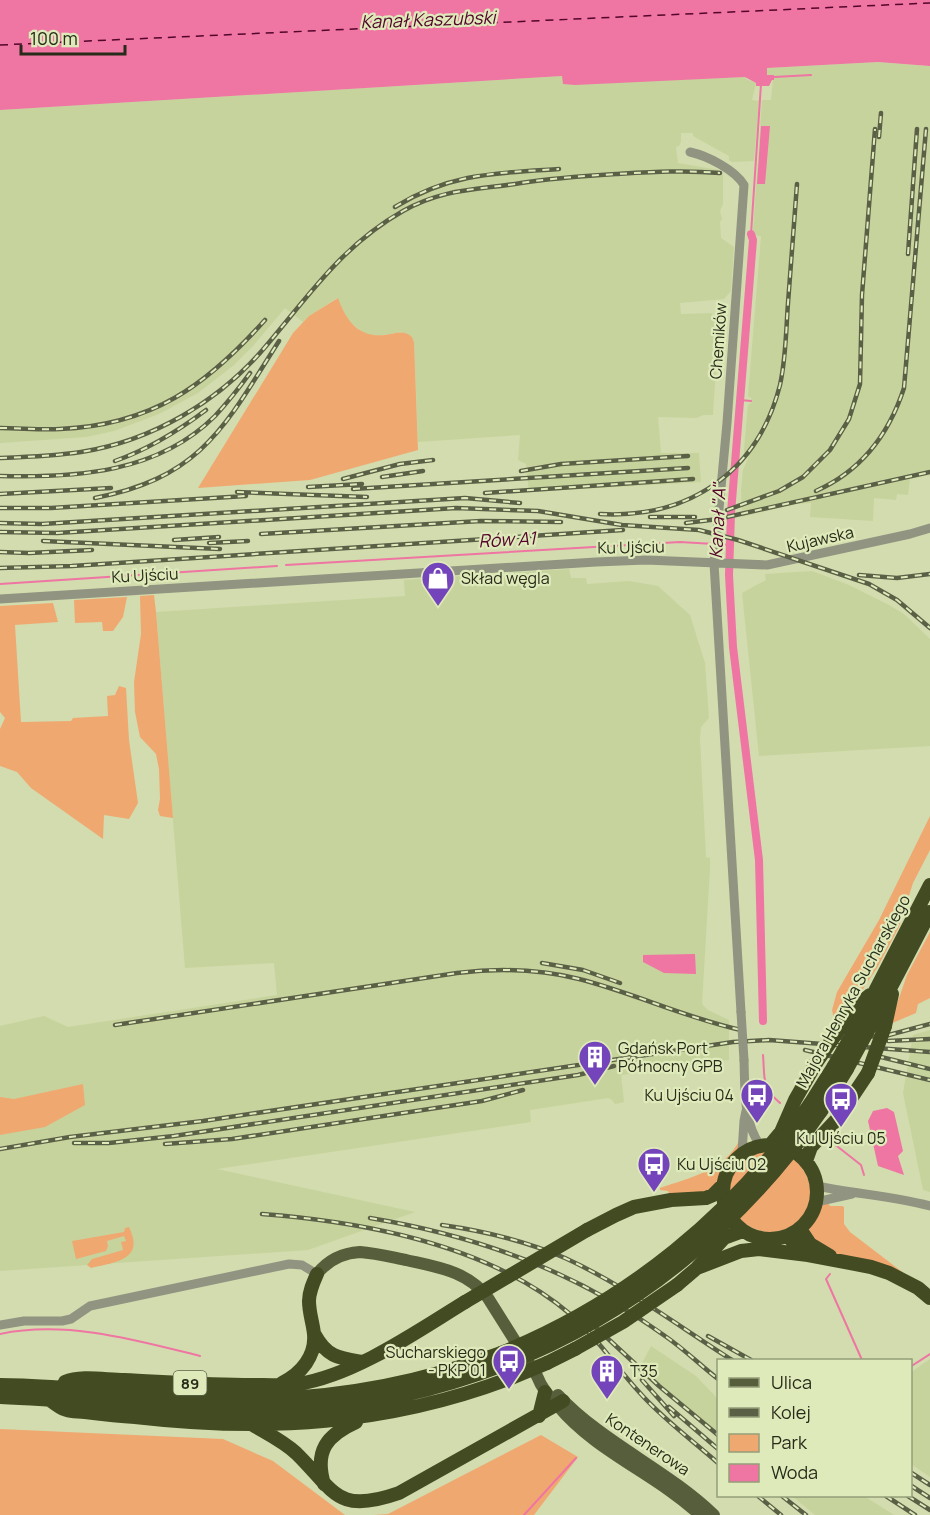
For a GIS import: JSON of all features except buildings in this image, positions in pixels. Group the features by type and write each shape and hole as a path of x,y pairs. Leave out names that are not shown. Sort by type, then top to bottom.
{"highway":[{"name":"Majora Henryka Sucharskiego","path":"840,1068 856,1028 930,885"},
{"name":"Majora Henryka Sucharskiego","path":"0,1397 222,1410 311,1409 363,1403 410,1394 463,1380 504,1359 629,1286 673,1254 720,1212 816,1107 840,1068 870,1027 930,912"},
{"path":"806,1161 811,1147 838,1118 868,1073 885,1026 894,983"},
{"path":"765,1144 788,1148 806,1161 817,1186 816,1202 811,1216 800,1229 787,1236 770,1239 759,1238 743,1231 727,1212 723,1199 723,1185 731,1166 742,1153 765,1144 781,1132 795,1100 816,1063 855,1007 874,992"},
{"name":"89","path":"55,1387 71,1379 220,1385 278,1385 318,1380 362,1362 615,1215 634,1208 671,1200 706,1198 713,1195 723,1185"},
{"path":"800,1229 810,1244 837,1260"},
{"path":"46,1399 66,1410 200,1423 253,1425 364,1418 438,1402 512,1378 592,1340 677,1285 697,1268 724,1238 743,1231"},
{"path":"787,1236 808,1255"},
{"path":"697,1268 741,1251 759,1249 808,1255 889,1274 918,1288 930,1298"},
{"path":"278,1385 291,1379 304,1367 314,1347 315,1335 309,1300 317,1274"},
{"path":"315,1335 324,1349 332,1355 362,1362"},
{"name":"Majora Henryka Sucharskiego","path":"0,1385 226,1398 311,1396 398,1384 504,1359"},
{"path":"539,1416 545,1392"},
{"path":"253,1425 291,1449 334,1497 349,1505 362,1506 376,1503 399,1493 560,1403"},
{"path":"324,1486 320,1464 324,1447 340,1429 364,1418"}],"main road":[{"name":"Kontenerowa","path":"317,1274 334,1259 360,1251 455,1272 472,1282 484,1294 545,1392 676,1482 714,1515"},
{"name":"Kontenerowa","path":"537,1376 545,1382 560,1403 567,1418 581,1430 669,1489 700,1515"}],"street":[{"name":"Chemików","path":"690,152 730,170 738,175 744,185 716,549 719,563"},
{"name":"Kujawska","path":"719,563 778,564 930,528"},
{"name":"Ku Ujściu","path":"0,599 596,562 643,560 719,563"},
{"path":"719,563 747,1111 752,1134 765,1144"},
{"path":"742,1153 747,1111"},
{"path":"817,1186 855,1194 891,1197 930,1206"},
{"path":"816,1202 855,1194"},
{"path":"0,1325 24,1321 62,1321 79,1314 90,1306 289,1264 302,1265 317,1274"}],"shaded area":[{"path":"878,62 930,66 930,475 910,479 908,495 897,494 896,500 874,498 873,521 810,517 811,503 795,504 742,517 743,470 749,456 744,449 748,405 751,403 751,398 748,396 761,236 755,235 753,230 762,100 771,100 773,80 767,76 767,68"},
{"path":"562,76 670,80 746,77 756,83 752,100 759,101 754,161 732,162 729,156 693,136 693,133 681,133 681,142 676,147 678,163 719,170 723,175 723,204 720,211 721,238 734,247 731,291 724,299 680,303 681,314 711,313 719,322 713,415 696,418 658,417 661,453 699,453 701,482 529,492 526,464 518,460 520,435 418,442 412,337 401,332 370,336 363,333 348,320 337,298 303,322 285,308 234,365 198,393 159,414 114,431 86,437 0,443 0,110"},
{"path":"569,569 571,578 586,578 587,584 629,581 658,586 690,615 705,663 709,718 701,727 700,738 706,857 710,858 702,1004 708,1010 729,1020 729,1060 621,1075 624,1102 615,1104 608,1098 530,1110 531,1122 217,1169 415,1212 308,1250 0,1271 0,1026 44,1016 68,1027 277,995 274,963 185,968 156,612 405,596 404,580"},
{"path":"812,571 849,585 889,605 904,614 930,639 930,746 759,756 742,593 766,580 765,574"},
{"path":"930,1030 930,1192 923,1190 903,1093 913,1035"},
{"path":"651,1346 696,1376 717,1398 717,1433 640,1367"},
{"path":"930,1359 930,1477 912,1465 912,1372"},
{"path":"793,1497 866,1497 894,1515 815,1515"}],"green space":[{"path":"338,298 349,320 367,334 402,333 412,337 418,450 310,480 198,488 293,333 309,316"},
{"path":"154,595 173,818 160,816 158,810 159,769 156,754 140,737 135,712 134,682 141,634 140,596"},
{"path":"127,597 123,617 113,631 103,631 102,622 75,623 74,600"},
{"path":"53,603 58,622 15,625 21,722 71,721 73,718 108,716 107,696 115,695 119,686 126,688 129,740 138,803 129,819 104,815 103,839 31,788 17,772 0,766 0,729 5,718 0,712 0,606"},
{"path":"930,816 930,850 913,883 899,927 877,968 836,1029 832,1010 837,992 879,920"},
{"path":"930,932 930,998 918,1004 916,1013 890,1024 907,975"},
{"path":"83,1084 85,1105 45,1127 0,1135 0,1097 14,1099"},
{"path":"740,1139 739,1148 727,1162 711,1191 690,1194 660,1190 660,1188 716,1166 734,1150"},
{"path":"770,1151 729,1196 732,1179 740,1165 753,1155"},
{"path":"793,1158 806,1174 810,1190 808,1206 800,1219 788,1228 773,1232 756,1230 739,1219"},
{"path":"827,1201 830,1206 844,1207 844,1224 850,1232 918,1284 835,1255 809,1239 809,1229 813,1218"},
{"path":"129,1227 133,1246 131,1253 125,1258 91,1268 87,1265 92,1259 123,1250 121,1242 126,1241 124,1236 107,1241 106,1251 76,1259 72,1241 124,1232 125,1228"},
{"path":"0,1429 223,1439 273,1461 345,1515 0,1515"},
{"path":"541,1435 578,1457 534,1515 374,1515 388,1514"}],"water":[{"name":"Kanał Kaszubski","path":"0,0 930,0 930,66 878,62 767,68 767,75 774,75 774,80 769,86 756,86 756,83 745,77 575,85 563,84 562,76 0,110"},
{"path":"761,126 770,126 765,184 757,184"},
{"path":"695,954 696,974 664,973 643,962 643,955"},
{"path":"887,1108 894,1112 903,1151 898,1156 904,1175 878,1166 868,1121 873,1111"}],"waterway":[{"path":"774,77 811,75"},
{"name":"Kanał \"A\"","path":"751,234 761,84"},
{"name":"Kanał \"A\"","path":"751,234 753,240 731,513 729,575 733,647 759,860 763,1021"},
{"path":"740,400 751,401"},
{"name":"Rów A1","path":"286,565 680,542 714,544"},
{"name":"Rów A1","path":"720,544 729,545"},
{"name":"Rów A1","path":"0,584 277,566"},
{"name":"Kanał \"A\"","path":"763,1055 767,1087 780,1103"},
{"name":"Kanał \"A\"","path":"833,1143 861,1165 864,1175"},
{"name":"Kanał \"A\"","path":"830,1274 826,1279 862,1359"},
{"path":"0,1334 25,1330 75,1331 126,1338 200,1356"},
{"path":"912,1366 930,1354"},
{"path":"524,1515 576,1458"}],"ferry route":[{"path":"0,45 930,3"}],"railway":[{"path":"879,137 881,113"},
{"path":"727,510 779,491 803,477 830,450 849,419 860,384 862,295 875,129"},
{"path":"908,254 917,129"},
{"path":"816,491 832,483 860,462 890,421 904,388 926,129"},
{"path":"395,207 435,187 454,181 494,174 559,169"},
{"path":"0,458 81,452 107,447 133,439 183,416 206,401 248,366 313,289 362,239 382,224 418,203 461,191 557,178 655,172 720,173"},
{"path":"600,514 632,513 663,508 690,498 715,484 737,465 755,443 770,416 782,375 797,184"},
{"path":"0,428 52,429 93,426 123,420 150,410 175,398 198,382 221,364 265,320"},
{"path":"95,498 131,489 161,477 186,462 207,444 225,422 279,341"},
{"path":"0,476 86,473 142,461 168,450 193,435 215,416 250,373"},
{"path":"115,461 163,439 206,410"},
{"path":"521,471 561,464 688,456"},
{"path":"343,479 400,464 433,460"},
{"path":"353,489 688,468"},
{"path":"382,477 423,471"},
{"path":"686,523 718,519 930,472"},
{"path":"485,493 693,479"},
{"path":"308,487 362,484"},
{"path":"0,494 111,488"},
{"path":"237,492 367,497"},
{"path":"0,508 51,508 246,496"},
{"path":"0,523 42,524 465,498 520,503"},
{"path":"0,532 57,533 456,508 538,511 622,525 699,530 738,540 869,584 897,600 930,628"},
{"path":"650,517 695,517"},
{"path":"261,534 481,521 561,522"},
{"path":"0,568 72,566 623,530"},
{"path":"174,540 219,537"},
{"path":"43,541 220,549"},
{"path":"209,543 248,541"},
{"path":"0,552 92,550"},
{"path":"859,575 897,578 930,574"},
{"path":"542,963 583,970 620,983"},
{"path":"115,1025 457,973 503,970 534,971 579,979 700,1019 741,1030"},
{"path":"833,1038 885,1036 930,1024"},
{"path":"888,1041 930,1039"},
{"path":"0,1149 733,1042 769,1040 930,1052"},
{"path":"805,1050 930,1080"},
{"path":"877,1056 930,1069"},
{"path":"74,1143 109,1143 174,1136 578,1075 614,1066"},
{"path":"165,1144 232,1139 482,1101 523,1090"},
{"path":"262,1214 343,1223 384,1231 425,1241 502,1270 538,1290 570,1314 589,1332 649,1403 717,1462"},
{"path":"370,1218 449,1235 487,1246 561,1275 631,1313 672,1341 717,1378"},
{"path":"442,1225 505,1237 565,1258 629,1293 730,1359"},
{"path":"590,1322 659,1386 717,1434"},
{"path":"708,1336 749,1359"},
{"path":"642,1380 674,1416"},
{"path":"669,1407 717,1448"},
{"path":"912,1473 930,1485"},
{"path":"912,1486 930,1498"},
{"path":"759,1497 781,1515"},
{"path":"783,1497 806,1515"},
{"path":"888,1497 915,1515"},
{"path":"910,1497 930,1510"}],"place":[{"name":"Skład węgla","path":"438,607"},
{"name":"Gdańsk Port Północny GPB","path":"595,1086"},
{"name":"Ku Ujściu 04","path":"757,1124"},
{"name":"Ku Ujściu 05","path":"841,1128"},
{"name":"Ku Ujściu 02","path":"654,1193"},
{"name":"Sucharskiego - PKP 01","path":"509,1390"},
{"name":"T35","path":"607,1400"}]}
